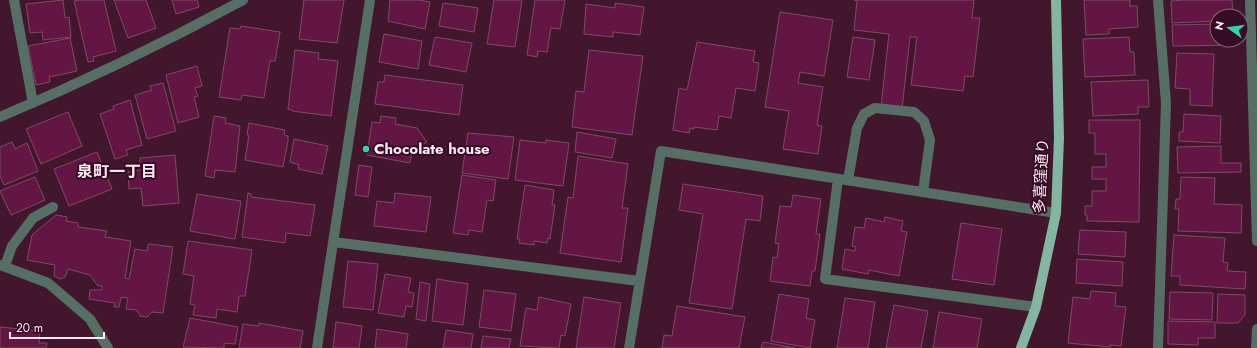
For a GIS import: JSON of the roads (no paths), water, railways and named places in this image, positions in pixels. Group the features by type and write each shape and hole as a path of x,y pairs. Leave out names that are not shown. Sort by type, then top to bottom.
{"main road":[{"name":"多喜窪通り","path":"1021,348 1036,307 1056,213 1058,138 1056,0"}],"street":[{"path":"14,0 33,103"},
{"path":"0,117 33,103 187,30 243,0"},
{"path":"317,348 370,0"},
{"path":"1158,0 1166,103 1158,348"},
{"path":"1250,0 1257,241"},
{"path":"923,192 930,140 924,121 914,112 875,108 864,114 857,128 843,179 825,279 1036,307"},
{"path":"629,348 661,151 1056,213"},
{"path":"53,207 33,218 12,246 2,265 48,282 90,319 108,348"},
{"path":"334,242 639,281"},
{"path":"1256,348 1257,329"}],"place":[{"name":"Chocolate house","path":"366,149"}],"district":[{"name":"泉町一丁目","path":"117,171"}]}
